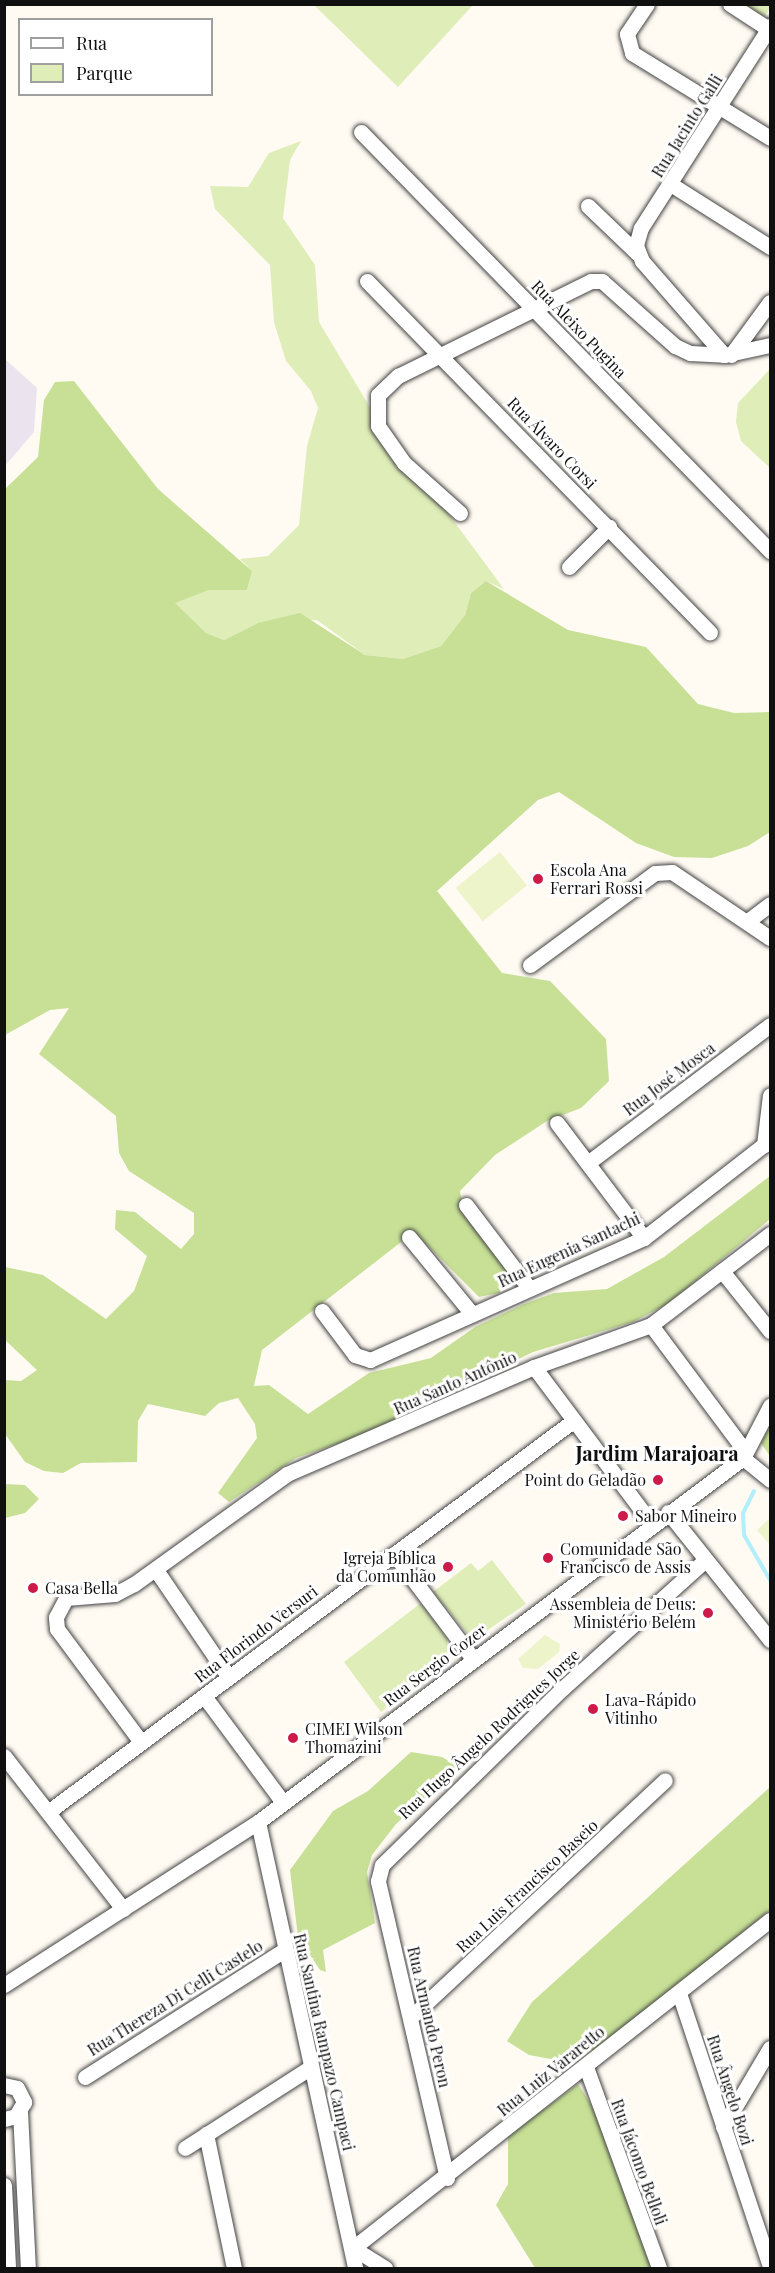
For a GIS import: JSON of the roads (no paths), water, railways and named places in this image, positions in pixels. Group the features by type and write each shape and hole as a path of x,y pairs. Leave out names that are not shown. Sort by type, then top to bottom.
{"street":[{"path":"646,4 627,34 627,47 771,138"},
{"path":"729,4 770,28"},
{"name":"Rua Jacinto Galli","path":"637,249 641,228 672,185 770,28"},
{"name":"Rua Aleixo Pugina","path":"361,132 771,551"},
{"path":"672,185 771,247"},
{"path":"588,206 637,249 728,355"},
{"name":"Rua Álvaro Corsi","path":"367,281 710,632"},
{"path":"460,513 388,444 378,426 378,395 398,376 537,312 591,281 613,288 675,346 728,355 771,345"},
{"path":"728,355 771,302"},
{"path":"568,567 609,527"},
{"path":"530,965 655,873 672,872 749,920 771,938"},
{"path":"749,920 771,904"},
{"name":"Rua José Mosca","path":"589,1162 771,1025"},
{"path":"767,1143 771,1095"},
{"path":"557,1123 589,1162 644,1238"},
{"name":"Rua Eugenia Santachi","path":"322,1311 364,1361 644,1238 767,1143"},
{"path":"466,1205 529,1288"},
{"name":"Rua Santo Antônio","path":"141,1742 57,1629 56,1617 66,1598 115,1594 156,1570 287,1474 534,1367 651,1325 771,1234"},
{"path":"409,1237 472,1314"},
{"path":"722,1271 771,1331"},
{"path":"651,1325 734,1436 743,1458 771,1480"},
{"path":"534,1367 652,1524"},
{"name":"Rua Sergio Cozer","path":"4,1985 258,1822 282,1801 743,1458 771,1406"},
{"name":"Rua Florindo Versuri","path":"48,1812 573,1420"},
{"path":"668,1512 704,1561 771,1640"},
{"path":"394,1554 473,1659"},
{"name":"Rua Hugo Ângelo Rodrigues Jorge","path":"382,1865 563,1688 704,1561"},
{"path":"156,1570 228,1677"},
{"path":"204,1696 282,1801"},
{"path":"6,1762 123,1909"},
{"name":"Rua Luis Francisco Baseio","path":"411,2017 665,1780"},
{"name":"Rua Santina Rampazo Campaci","path":"258,1822 355,2268"},
{"name":"Rua Armando Peron","path":"382,1865 378,1881 447,2178"},
{"name":"Rua Luiz Vararetto","path":"352,2248 447,2178 771,1920"},
{"name":"Rua Thereza Di Celli Castelo","path":"85,2077 284,1950"},
{"name":"Rua Ângelo Bozi","path":"679,1993 771,2267"},
{"path":"723,2127 771,2048"},
{"path":"185,2148 311,2067"},
{"name":"Rua Jácomo Belloli","path":"586,2067 659,2268"},
{"path":"7,2083 23,2097 20,2112 28,2268"},
{"path":"4,2119 20,2112"},
{"path":"206,2134 234,2268"},
{"path":"4,2186 8,2268"},
{"path":"352,2248 385,2268"}],"waterway":[{"path":"754,1491 743,1514 744,1535 770,1580"}],"place":[{"name":"Escola Ana Ferrari Rossi","path":"538,879"},
{"name":"Point do Geladão","path":"658,1480"},
{"name":"Sabor Mineiro","path":"623,1516"},
{"name":"Comunidade São Francisco de Assis","path":"548,1558"},
{"name":"Igreja Bíblica da Comunhão","path":"448,1567"},
{"name":"Casa Bella","path":"33,1588"},
{"name":"Assembleia de Deus: Ministério Belém","path":"708,1613"},
{"name":"Lava-Rápido Vitinho","path":"593,1709"},
{"name":"CIMEI Wilson Thomazini","path":"293,1738"}],"district":[{"name":"Jardim Marajoara","path":"657,1452"}]}
